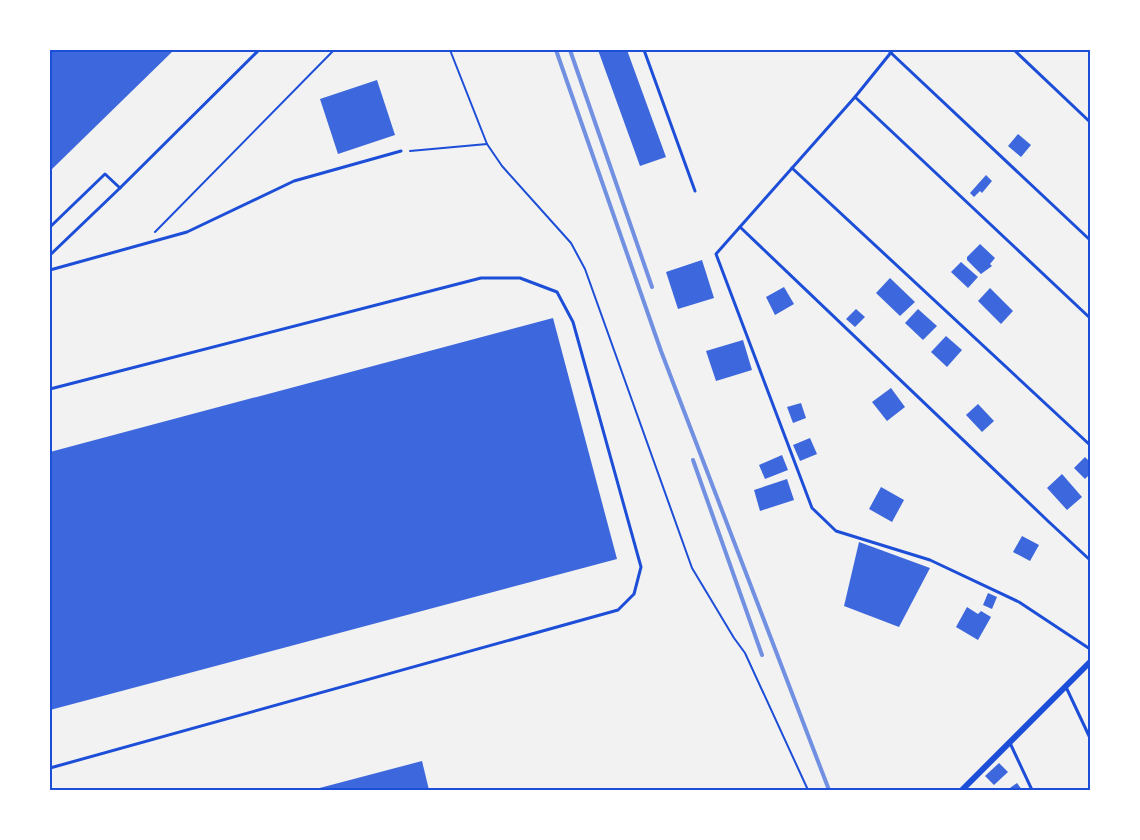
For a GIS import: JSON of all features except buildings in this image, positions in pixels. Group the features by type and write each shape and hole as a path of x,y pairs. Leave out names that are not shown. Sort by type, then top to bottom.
{"street":[{"path":"962,790 1090,662"}],"lane":[{"path":"50,255 259,50"},
{"path":"644,50 695,191"},
{"path":"1014,50 1090,122"},
{"path":"1090,240 892,51 855,97 716,254 812,508 836,531 930,560 1019,602 1090,649"},
{"path":"855,97 1090,318"},
{"path":"50,270 187,232 294,181 401,151"},
{"path":"792,168 1090,445"},
{"path":"50,226 105,174 120,188"},
{"path":"740,226 1090,560"},
{"path":"50,389 481,278 520,278 556,292 573,322 641,567 634,594 618,610 50,768"},
{"path":"1065,686 1090,738"},
{"path":"1011,743 1032,790"}],"path":[{"path":"142,245 334,50"},
{"path":"450,50 487,144 502,166 571,243 585,268 692,568 745,653 808,790"},
{"path":"401,151 487,144"}],"railway":[{"path":"556,50 661,351 829,790"},
{"path":"570,50 652,287"},
{"path":"693,460 762,655"}]}
